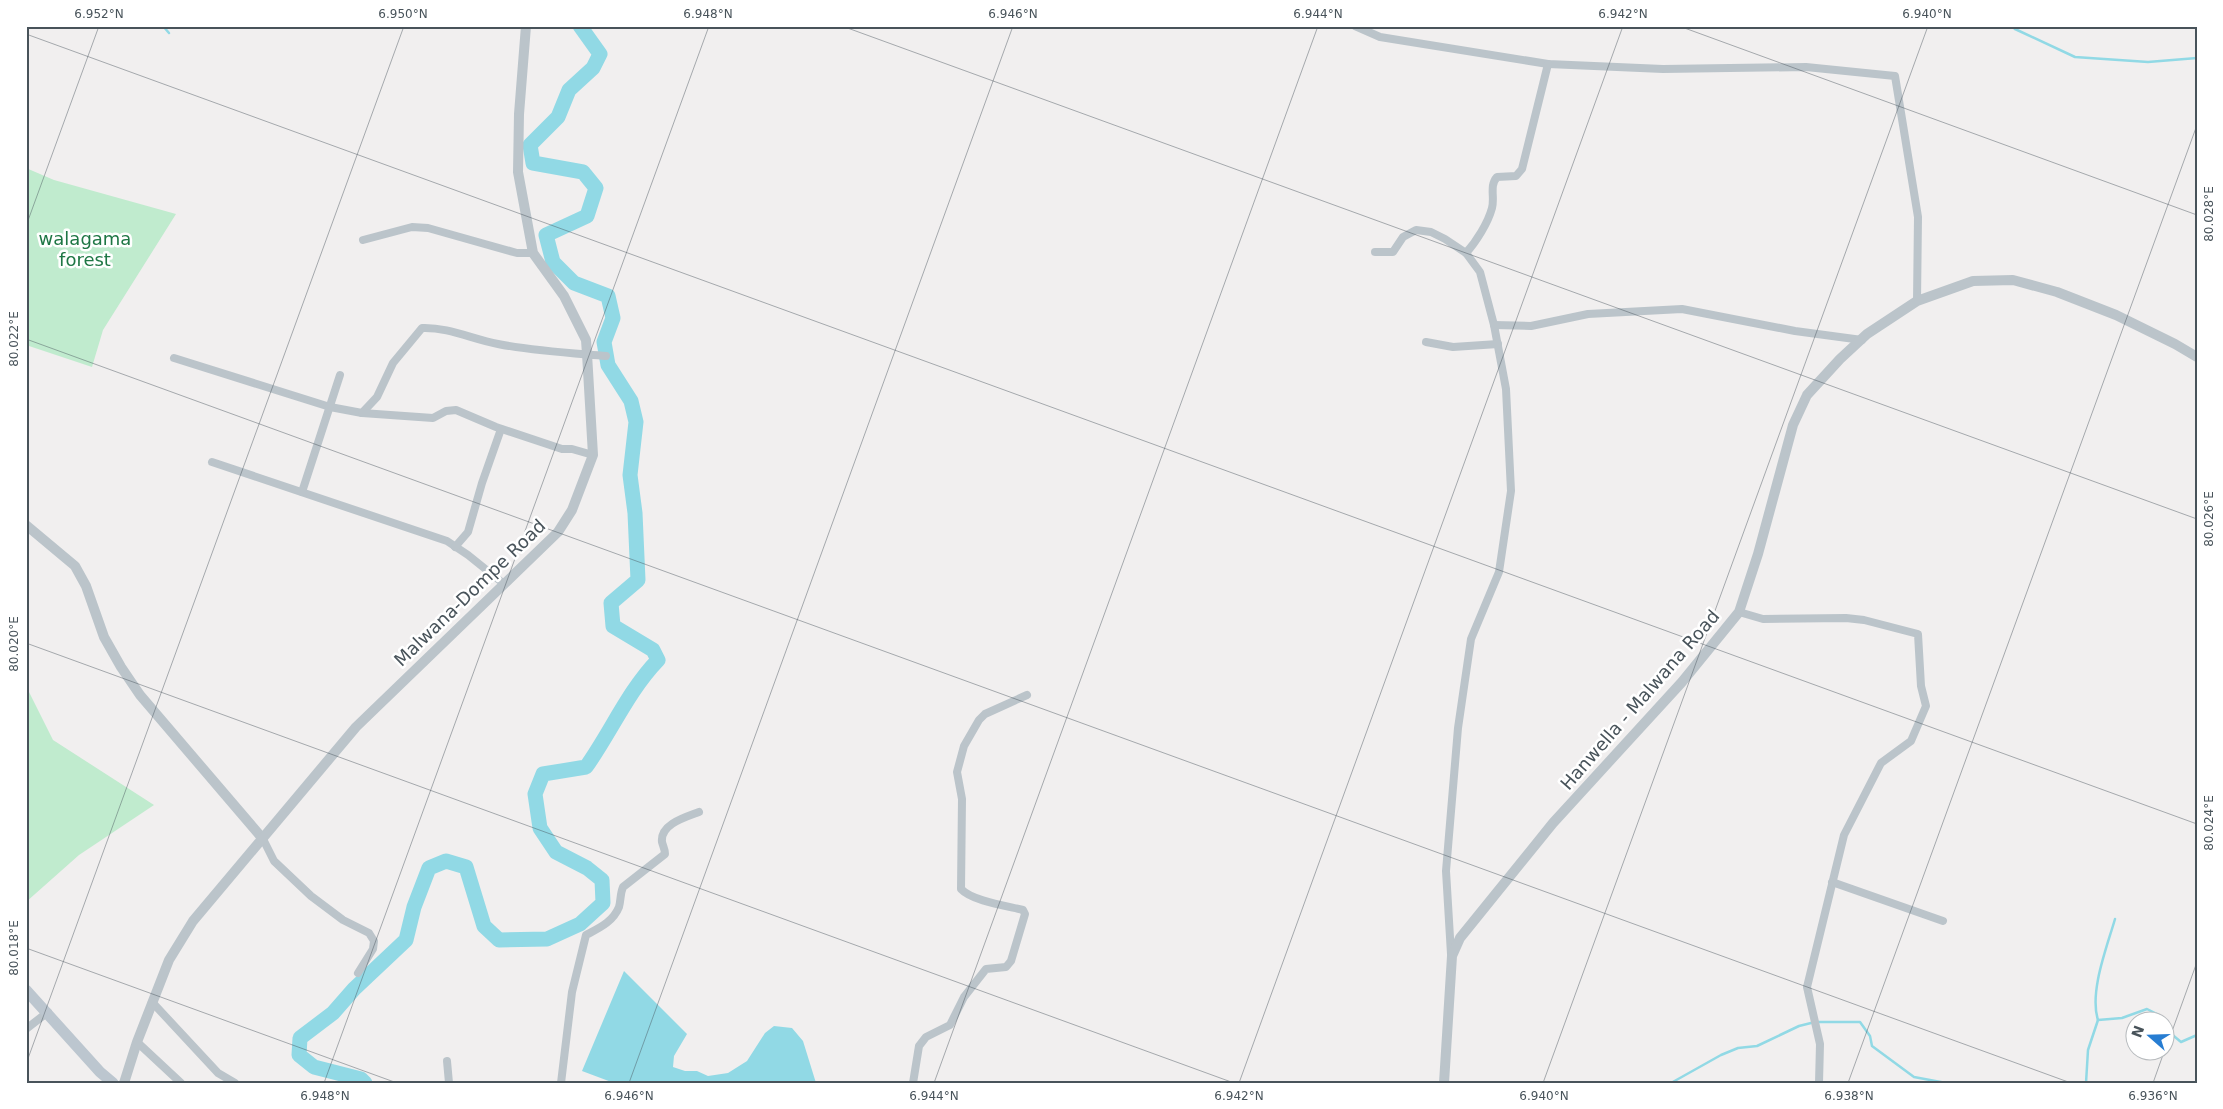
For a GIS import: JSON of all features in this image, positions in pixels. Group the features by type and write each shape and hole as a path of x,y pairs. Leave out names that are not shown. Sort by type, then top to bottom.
{"main road":[{"path":"26,990 48,1012 100,1072 113,1083"}],"street":[{"name":"Malwana-Dompe Road","path":"124,1083 137,1042 169,960 193,921 356,727 558,532 572,510 593,455 586,340 564,296 533,253 518,172 519,114 526,26"},
{"path":"1355,26 1380,37 1548,64 1663,69 1806,67 1895,76 1918,217 1917,301"},
{"path":"1466,254 1474,244 1492,207 1492,182 1496,177 1516,176 1522,169 1548,64"},
{"path":"363,240 412,227 428,228 517,253 533,253"},
{"path":"1375,252 1393,252 1403,237 1416,230 1431,232 1445,239 1466,254 1480,272 1494,325 1506,389 1511,491 1498,572 1471,639 1458,728 1446,871 1452,956"},
{"name":"Hanwella - Malwana Road","path":"1444,1083 1452,956 1460,938 1553,823 1682,682 1739,612 1758,554 1793,425 1808,395 1840,359 1867,334 1917,301 1973,281 2014,280 2057,292 2116,315 2175,344 2197,358"},
{"path":"1494,325 1531,326 1588,314 1682,308 1795,331 1862,340"},
{"path":"362,413 377,397 393,363 422,328 436,327 514,346 606,356"},
{"path":"1426,342 1453,347 1498,344"},
{"path":"174,358 330,407 362,413 433,418 446,411 456,410 501,429 562,449 572,449 593,455"},
{"path":"302,492 340,376"},
{"path":"455,547 468,532 501,429"},
{"path":"212,462 447,541 504,584"},
{"path":"26,525 75,566 86,586 104,636 131,681 263,839 274,861 312,896 343,920 369,933 374,941 373,949 358,973"},
{"path":"1739,612 1763,619 1846,618 1864,620 1918,634 1921,686 1926,706 1911,741 1882,763 1844,835 1807,987 1820,1044 1819,1083"},
{"path":"914,1083 918,1046 926,1037 950,1026 964,997 986,969 1006,968 1011,961 1024,914 1022,910 976,897 965,893 961,889 962,798 957,772 964,746 979,720 995,708 1027,696"},
{"path":"561,1083 572,992 586,936 606,924 613,917 620,905 620,893 623,887 664,854 662,840 666,829 675,822 699,812"},
{"path":"1832,882 1942,921"},
{"path":"152,1002 218,1073 235,1083"},
{"path":"26,1029 48,1012"},
{"path":"137,1042 181,1083"},
{"path":"447,1061 449,1083"}],"green space":[{"name":"walagama forest","path":"26,168 54,180 176,214 103,330 92,367 26,345"},
{"path":"26,686 53,740 154,805 79,855 26,902"}],"water":[{"path":"624,971 687,1034 674,1056 673,1067 685,1071 697,1071 708,1076 728,1073 747,1061 765,1033 774,1026 792,1028 803,1041 816,1083 614,1083 582,1071"}],"waterway":[{"path":"163,26 169,33"},
{"path":"365,1083 361,1079 314,1067 299,1055 300,1038 333,1013 354,989 406,940 414,907 429,868 446,861 466,867 484,926 499,940 547,939 580,924 603,903 602,880 587,868 556,852 540,828 535,794 543,774 586,767 629,698 658,660 653,650 613,626 611,603 638,580 635,513 630,475 636,422 631,401 608,365 604,342 613,318 608,296 574,283 553,262 546,235 587,216 596,188 583,172 533,163 530,145 558,117 569,90 593,68 600,54 580,26"},
{"path":"2012,26 2075,57 2148,62 2197,58"},
{"path":"2098,1020 2096,1009 2097,983 2115,919"},
{"path":"2139,1012 2147,1009 2153,1012"},
{"path":"2086,1083 2088,1050 2098,1020 2126,1017"},
{"path":"1671,1083 1721,1055 1738,1048 1757,1046 1799,1026 1815,1022 1860,1022 1870,1036 1872,1046 1914,1077 1946,1083"},
{"path":"2176,1038 2181,1042 2197,1035"}]}
